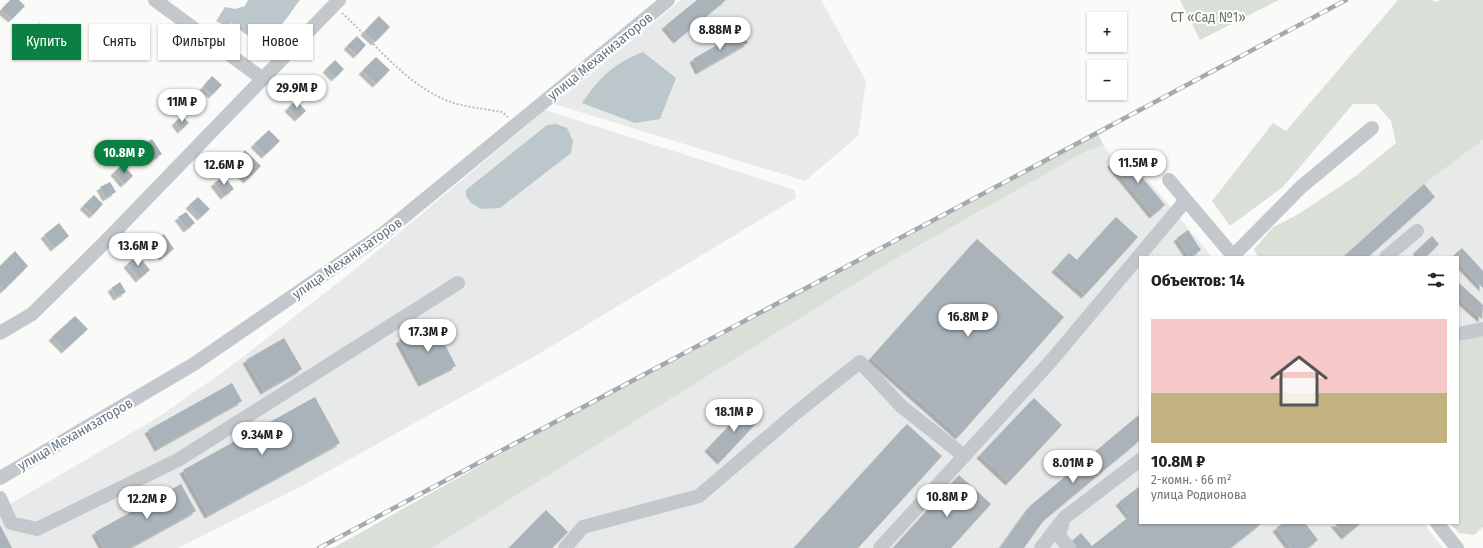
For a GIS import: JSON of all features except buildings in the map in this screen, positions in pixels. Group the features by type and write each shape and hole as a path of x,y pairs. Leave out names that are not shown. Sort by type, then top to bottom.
{"street":[{"path":"155,0 262,79"},
{"name":"улица Механизаторов","path":"0,478 194,364 384,233 668,0"},
{"path":"0,333 32,314 101,246 336,3"},
{"path":"1169,180 1233,256 1302,187 1372,128"},
{"path":"1139,256 1186,200"},
{"path":"1387,256 1417,231"},
{"path":"880,548 1051,361 1139,256"},
{"path":"0,498 11,523 37,529 178,460 458,283"},
{"path":"1459,334 1483,329"},
{"path":"565,548 583,527 699,496 724,477 797,412 860,362 902,406 964,456"},
{"path":"1041,548 1064,518 1139,461"},
{"path":"1064,518 1059,536 1069,548"},
{"path":"1438,524 1457,548"}],"path":[{"path":"336,3 386,58 419,85 448,102 502,112 517,124"}],"shaded area":[{"path":"248,0 300,0 282,24 248,24 248,36 240,30 240,24 222,24 216,21 225,7 235,9 245,6"},
{"path":"681,0 821,0 866,81 858,136 805,181 554,104"},
{"path":"643,52 676,78 660,119 635,123 582,103 595,85 608,72 623,61"},
{"path":"545,110 795,190 796,198 542,352 302,486 178,548 0,548 0,510 157,418 230,367 362,264"},
{"path":"556,124 567,128 573,141 571,153 500,208 481,209 471,203 466,196 466,190 547,125"},
{"path":"1483,140 1483,326 1459,330 1459,256 1344,256 1424,184"},
{"path":"1104,146 1114,160 1124,151 1211,256 1139,256 1139,524 1424,524 1443,548 432,548 890,262 1088,150"}],"green space":[{"name":"СТ «Сад №1»","path":"1180,0 1279,0 1200,40"},
{"path":"1398,0 1432,0 1436,2 1440,0 1483,0 1483,140 1424,184 1344,256 1258,256 1254,249 1273,227 1297,215 1357,175 1396,143 1391,121 1376,104 1353,104 1283,187 1230,226 1212,201 1273,123 1286,131"},
{"path":"1098,134 1104,146 1088,150 890,262 432,548 333,548 633,380"},
{"path":"1483,335 1483,527 1474,535 1459,533 1451,524 1459,524 1459,340"}],"railway":[{"path":"319,548 1346,0"}]}
